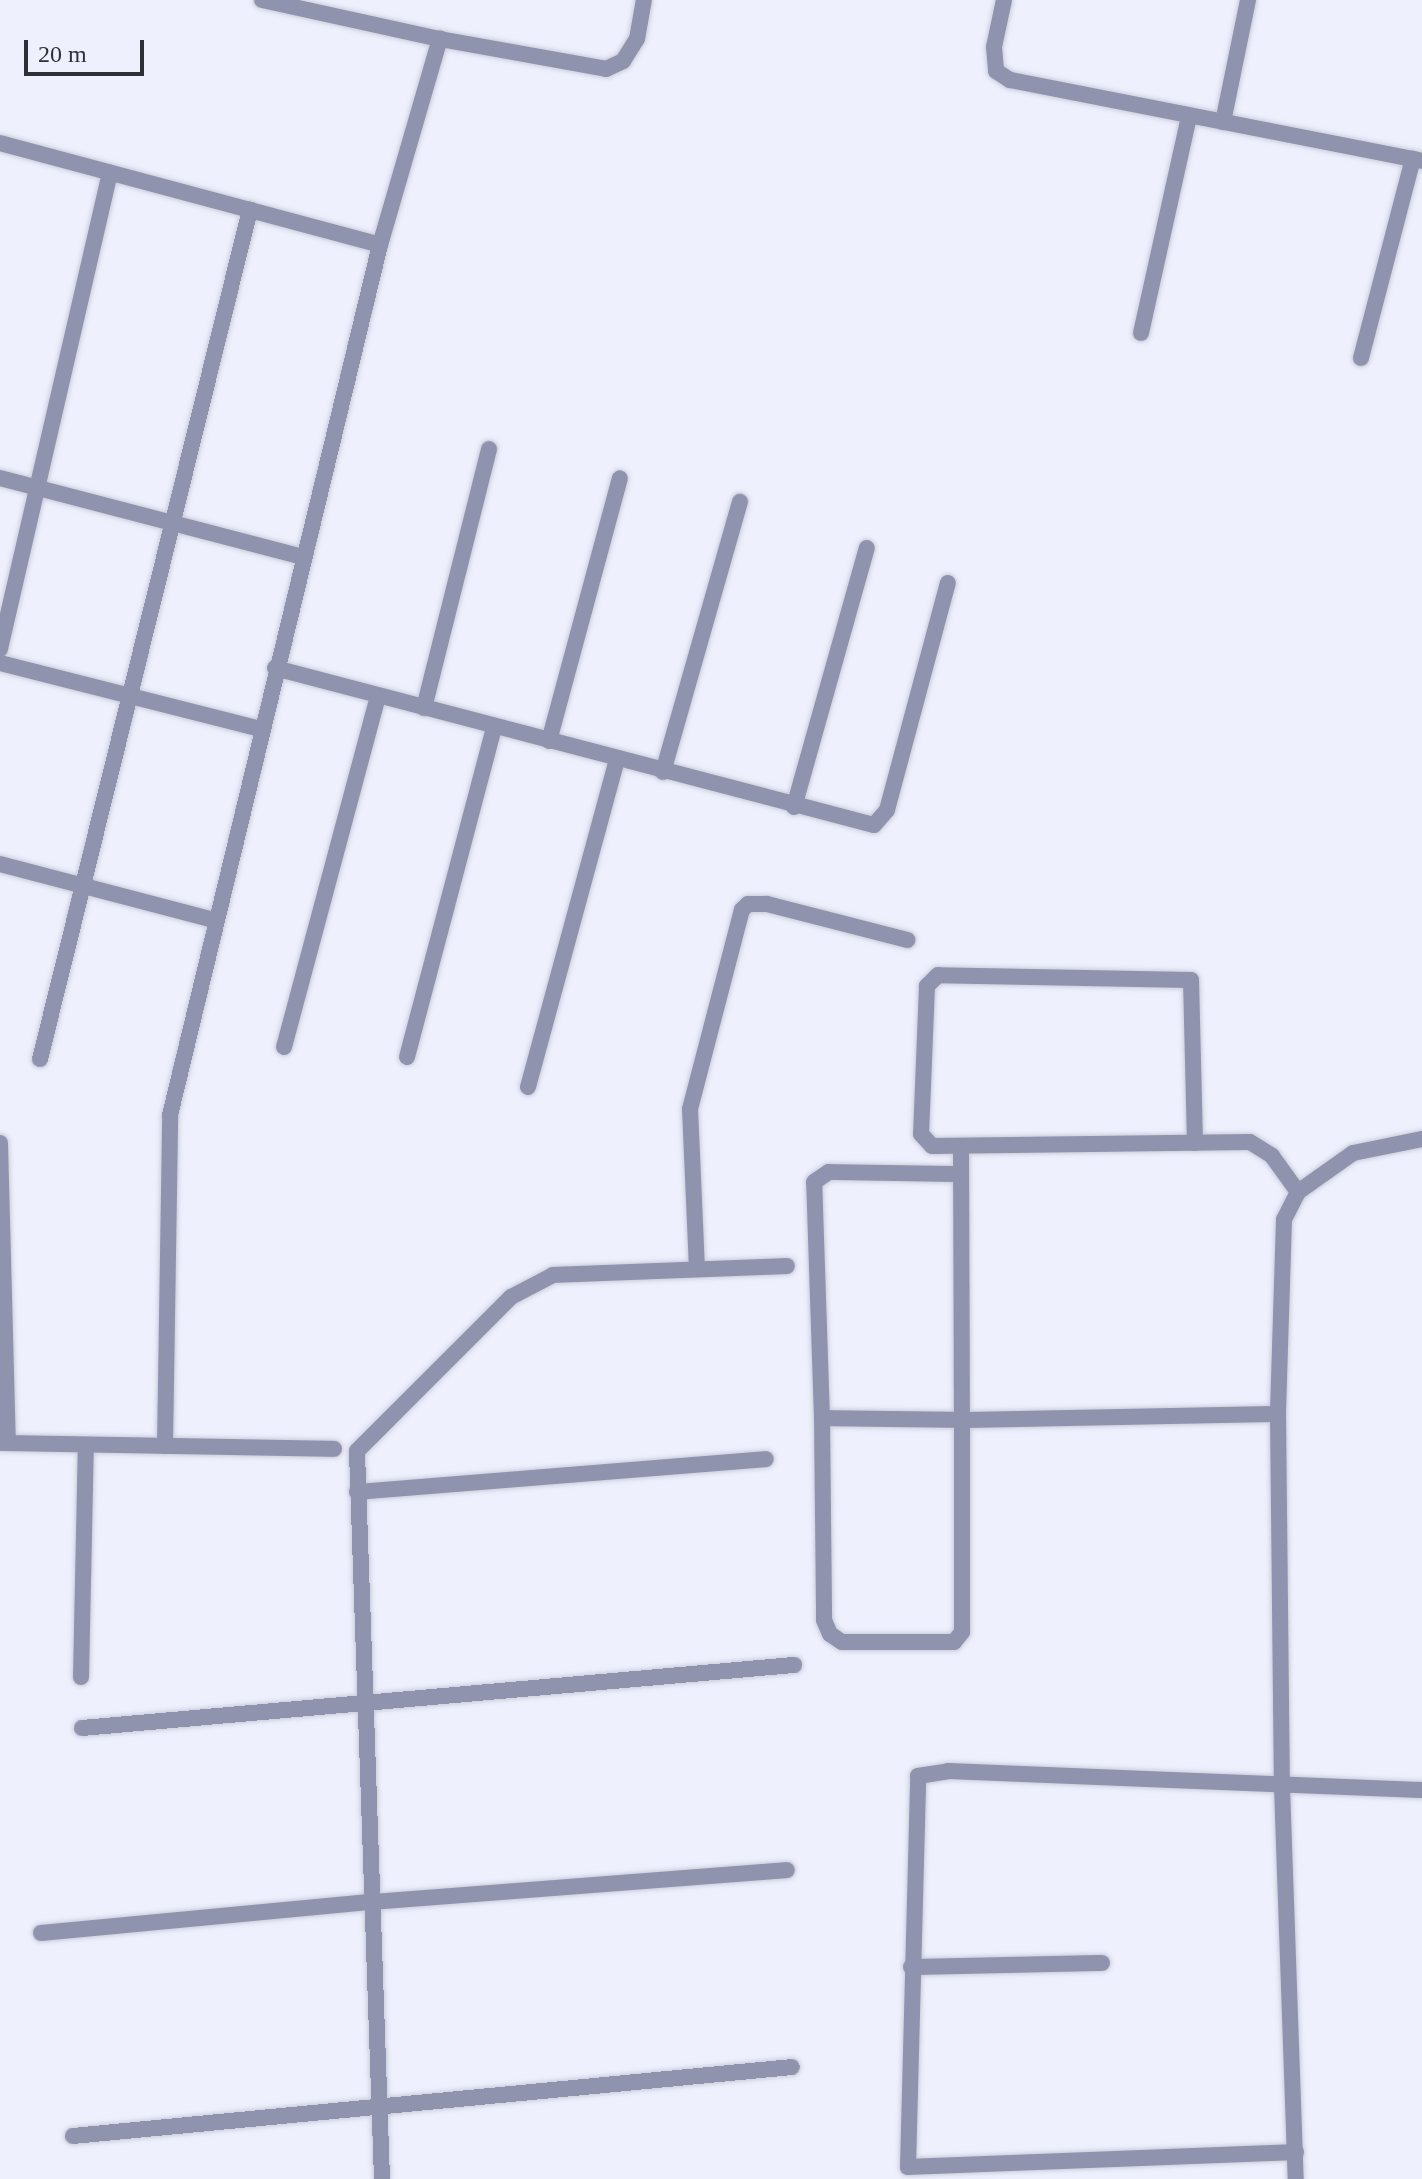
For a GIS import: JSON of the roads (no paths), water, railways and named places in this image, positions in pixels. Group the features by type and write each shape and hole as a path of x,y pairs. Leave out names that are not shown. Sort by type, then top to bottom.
{"street":[{"path":"262,0 440,39 606,69 623,61 637,39 644,0"},
{"path":"1004,0 994,47 996,71 1010,80 1417,160 1361,358"},
{"path":"1223,122 1248,0"},
{"path":"165,1446 170,1115 213,920 380,245 440,39"},
{"path":"1141,333 1189,116"},
{"path":"0,143 380,245"},
{"path":"0,649 110,173"},
{"path":"40,1059 79,885 250,210"},
{"path":"424,708 489,449"},
{"path":"0,478 303,557"},
{"path":"549,741 620,478"},
{"path":"663,772 740,502"},
{"path":"794,807 867,548"},
{"path":"275,668 864,826 883,820 948,583"},
{"path":"0,663 260,729"},
{"path":"284,1047 378,696"},
{"path":"407,1057 494,727"},
{"path":"528,1087 617,759"},
{"path":"0,864 213,920"},
{"path":"697,1269 690,1109 742,910 748,904 767,904 907,940"},
{"path":"1195,1143 1191,980 938,975 925,996 921,1134 932,1146 1195,1143 1262,1146 1298,1192"},
{"path":"1296,2179 1282,1787 1278,1414 1284,1220 1298,1192 1353,1153 1422,1139"},
{"path":"0,1143 4,1443 334,1449"},
{"path":"961,1146 962,1632 954,1642 941,1644 842,1642 830,1634 824,1620 822,1418 814,1182 829,1172 961,1174"},
{"path":"382,2179 357,1451 511,1297 553,1275 787,1266"},
{"path":"822,1418 962,1420 1278,1414"},
{"path":"81,1677 86,1445"},
{"path":"357,1492 766,1459"},
{"path":"82,1728 794,1665"},
{"path":"1296,2152 1074,2171 904,2173 915,1784 924,1772 1422,1790"},
{"path":"41,1933 372,1902 787,1870"},
{"path":"911,1967 1102,1963"},
{"path":"73,2136 792,2067"}]}
